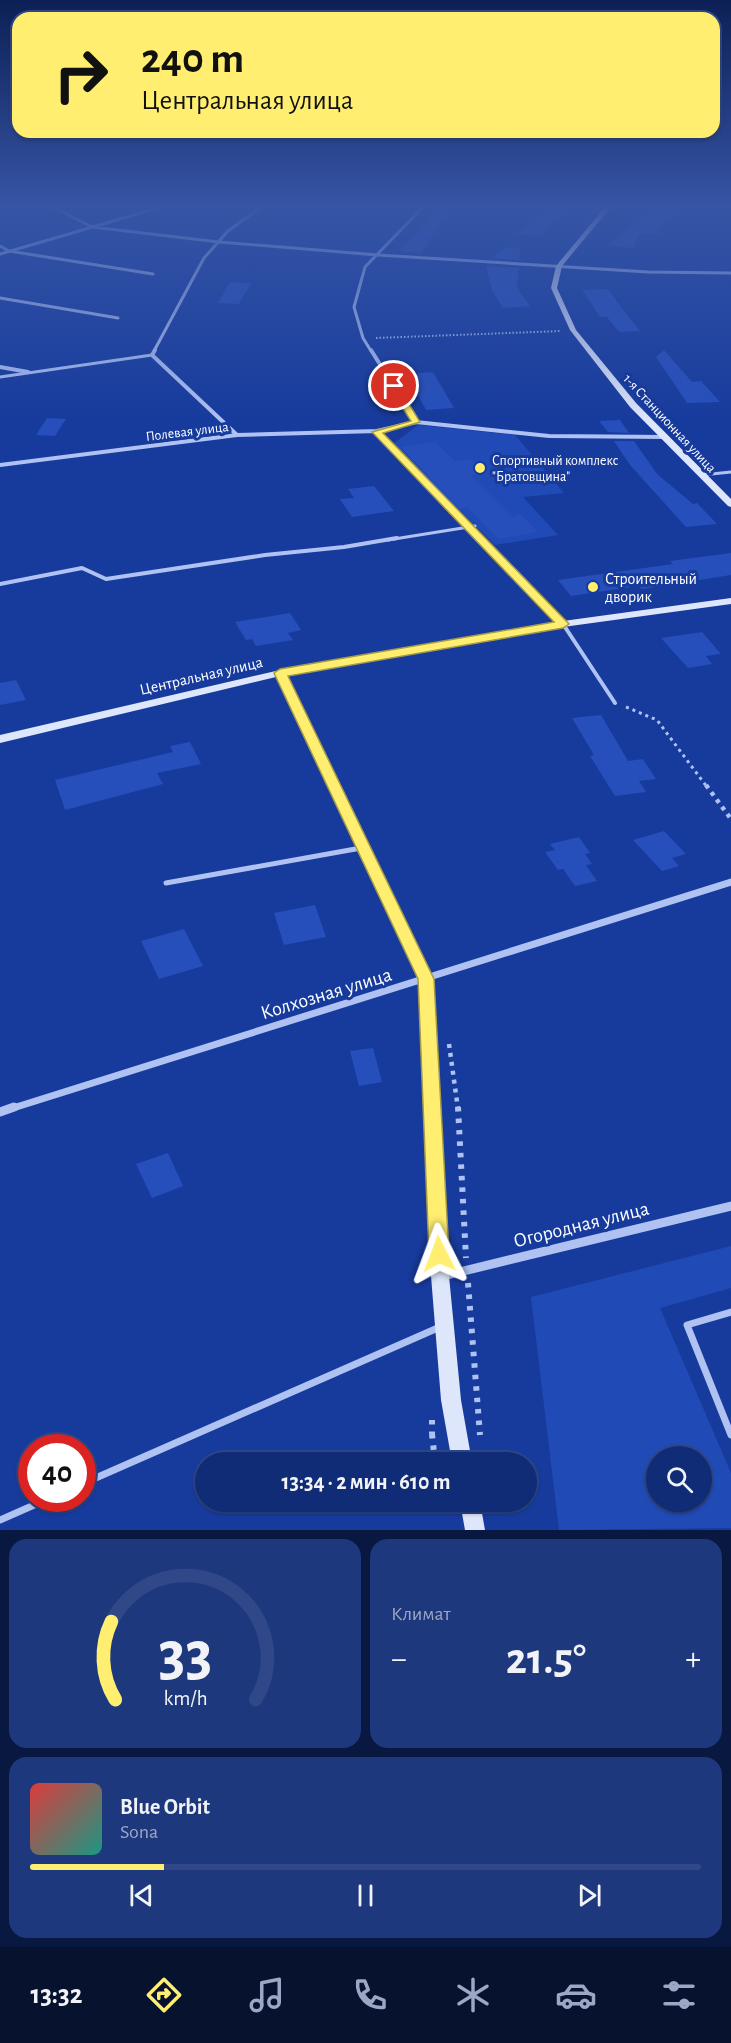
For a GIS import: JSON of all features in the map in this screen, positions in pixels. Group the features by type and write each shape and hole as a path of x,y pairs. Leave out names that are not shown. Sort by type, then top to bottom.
{"main road":[{"name":"1-я Станционная улица","path":"556,278 554,288 573,330 633,405 731,504"},
{"name":"Центральная улица","path":"0,739 280,673 563,624 731,602"},
{"path":"280,673 426,979 440,1276 451,1400 460,1452"},
{"path":"472,1512 475,1530"}],"street":[{"path":"193,278 152,355 237,435"},
{"path":"362,278 354,307 363,338 416,422 549,436 664,437"},
{"path":"0,298 118,318"},
{"path":"0,367 28,372"},
{"name":"Полевая улица","path":"0,465 237,435 377,432 416,422"},
{"path":"377,432 473,526 563,624"},
{"name":"Колхозная улица","path":"0,1112 731,882"},
{"name":"Огородная улица","path":"440,1276 731,1206"}],"lane":[{"path":"0,376 152,355"},
{"path":"702,475 731,472"},
{"path":"0,584 82,568 106,579 265,555 344,547 473,526"},
{"path":"563,624 615,703"},
{"path":"166,883 363,848"},
{"path":"731,1312 687,1325 731,1435"},
{"path":"96,1478 444,1325"},
{"path":"0,1520 18,1512"}],"path":[{"path":"363,338 573,330"},
{"path":"615,703 657,720 731,819"}],"shaded area":[{"name":"Спортивный комплекс \"Братовщина\"","path":"418,425 515,435 564,493 523,497 558,535 495,545 393,444"},
{"path":"731,1246 731,1288 660,1308 731,1473 731,1528 559,1530 531,1297"}],"building":[{"path":"489,278 518,278 517,288 530,306 503,308 492,290"},
{"path":"230,282 251,283 239,304 218,303"},
{"path":"608,289 640,331 619,332 607,317 600,317 582,290"},
{"path":"664,350 692,382 701,381 720,402 687,403 656,357"},
{"path":"433,372 454,408 426,410 407,374"},
{"path":"47,418 66,419 55,436 36,435"},
{"path":"620,420 629,433 608,432 599,421"},
{"path":"614,441 634,441 657,474 693,504 697,503 717,524 686,527 630,465"},
{"path":"435,442 455,461 472,459 487,473 471,476 512,517 520,514 538,532 498,539 467,507 459,509 401,447"},
{"path":"374,486 394,511 352,517 340,499 354,498 348,489"},
{"path":"731,553 731,575 668,585 642,589 638,586 571,596 558,580 673,564 670,561"},
{"path":"290,613 301,630 288,633 293,640 256,646 252,639 246,640 235,622"},
{"path":"702,632 721,654 706,656 712,664 688,668 661,638"},
{"path":"16,680 26,700 0,705 0,683"},
{"path":"601,715 628,761 643,759 656,779 639,781 646,792 615,796 590,756 594,755 572,718"},
{"path":"190,742 201,764 157,773 163,784 65,810 55,780 173,752 170,746"},
{"path":"664,831 686,854 672,858 679,866 662,871 633,840"},
{"path":"579,837 590,853 585,854 592,864 586,865 597,881 575,886 563,869 558,870 545,852 555,850 550,844"},
{"path":"315,905 326,937 284,945 274,913"},
{"path":"184,929 203,966 159,979 141,941"},
{"path":"373,1048 382,1082 359,1086 350,1051"},
{"path":"168,1153 183,1186 152,1198 136,1164"}],"place":[{"name":"Спортивный комплекс \"Братовщина\"","path":"480,468"},
{"name":"Строительный дворик","path":"593,587"}],"route":[{"path":"394,386 416,422 377,432 563,624 280,673 426,979 439,1254"}]}
